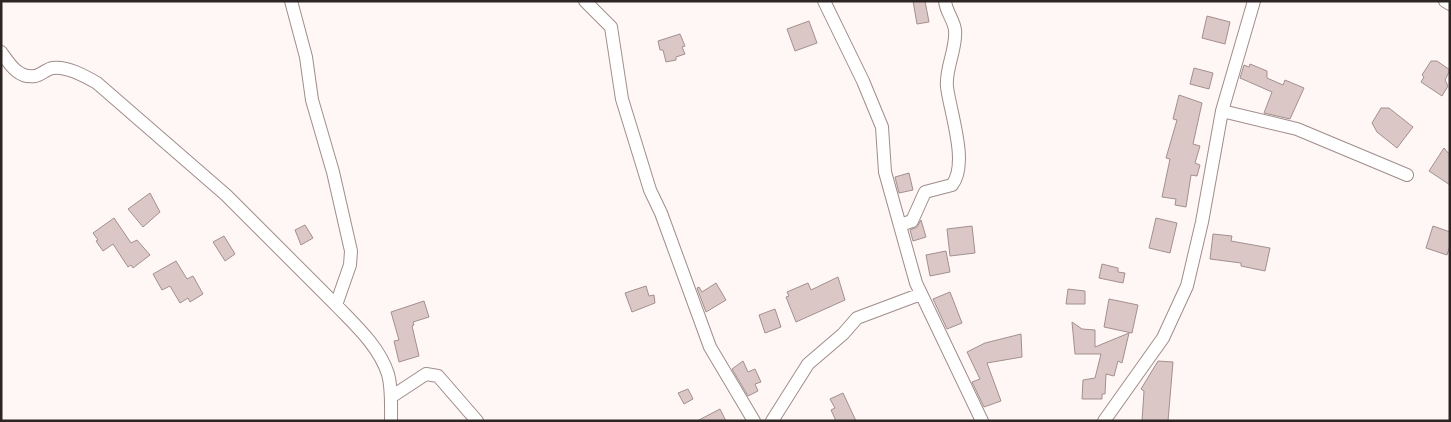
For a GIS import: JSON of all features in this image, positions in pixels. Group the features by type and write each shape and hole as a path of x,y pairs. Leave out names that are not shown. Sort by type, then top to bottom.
{"street":[{"path":"292,1 306,57 312,100 333,172 351,251 350,265 336,305"},
{"path":"585,1 612,27 622,99 650,190 661,213 710,347 754,421"},
{"path":"824,1 863,81 882,127 885,172 911,270 982,421"},
{"path":"900,224 912,220 925,192 952,185 957,174 959,152 947,81 955,30 946,11 945,1"},
{"path":"1104,421 1163,338 1187,286 1202,222 1222,111 1254,1"},
{"path":"1446,1 1450,4"},
{"path":"1,52 14,70 27,76 36,76 50,68 58,68 86,76 97,83 143,126 226,194 354,323 382,359 388,375 392,421"},
{"path":"1222,111 1297,129 1407,175"},
{"path":"772,421 808,364 843,334 857,318 921,294"},
{"path":"391,397 426,374 431,373 438,376 477,421"}],"building":[{"path":"913,1 925,1 929,22 917,24"},
{"path":"1207,16 1230,22 1225,44 1202,38"},
{"path":"809,21 817,43 795,51 787,29"},
{"path":"680,34 685,46 682,47 685,54 676,57 676,60 666,62 658,41"},
{"path":"1431,61 1437,61 1450,70 1445,80 1448,86 1442,96 1421,82 1424,77 1422,75"},
{"path":"1250,64 1267,71 1267,78 1283,85 1285,80 1304,88 1290,119 1264,113 1272,92 1240,78 1244,65 1249,67"},
{"path":"1194,68 1213,73 1209,89 1190,84"},
{"path":"1179,95 1202,103 1193,144 1200,146 1195,163 1200,165 1197,176 1191,175 1186,207 1175,205 1176,199 1162,197 1170,159 1166,158 1177,120 1173,119"},
{"path":"1381,108 1389,108 1413,127 1397,148 1377,132 1372,123"},
{"path":"1444,148 1450,155 1450,185 1429,171"},
{"path":"909,173 913,190 899,193 895,177"},
{"path":"150,193 160,212 143,227 128,209"},
{"path":"114,218 131,243 137,240 150,255 133,268 131,265 128,267 113,244 103,251 96,241 98,240 93,233"},
{"path":"1156,218 1177,223 1170,253 1149,248"},
{"path":"921,220 926,237 913,241 910,230 917,227"},
{"path":"305,225 313,238 301,245 295,230"},
{"path":"972,226 975,253 950,256 947,229"},
{"path":"1433,226 1450,232 1450,246 1447,255 1426,248"},
{"path":"1213,234 1232,236 1231,241 1270,248 1265,271 1241,266 1241,263 1210,259"},
{"path":"224,236 235,254 225,261 213,242"},
{"path":"946,251 950,272 930,276 926,255"},
{"path":"176,261 187,279 193,276 203,294 190,302 188,298 180,303 170,286 162,290 153,274"},
{"path":"1102,264 1118,268 1118,272 1125,273 1123,283 1099,278"},
{"path":"838,277 845,300 796,322 786,297 789,296 787,292 808,283 811,290"},
{"path":"716,283 726,300 706,312 697,288 699,287 702,292"},
{"path":"646,286 649,296 654,295 655,303 632,312 625,293"},
{"path":"1068,289 1085,291 1085,304 1066,304"},
{"path":"950,292 962,323 947,329 933,299"},
{"path":"1109,299 1138,305 1132,333 1104,327"},
{"path":"424,301 429,317 413,322 414,325 412,326 419,356 399,362 394,341 399,340 391,312"},
{"path":"775,309 781,327 765,333 759,315"},
{"path":"1072,322 1082,329 1095,330 1095,347 1129,333 1122,363 1118,361 1114,376 1106,374 1105,394 1102,394 1102,399 1082,399 1083,380 1095,378 1101,354 1075,354"},
{"path":"1021,334 1022,357 987,363 1001,401 984,407 972,382 980,379 967,352 985,343"},
{"path":"743,361 748,372 755,369 761,382 755,384 758,391 748,396 732,369"},
{"path":"1158,361 1173,362 1168,421 1142,421 1144,391 1141,389"},
{"path":"688,389 693,399 684,404 678,393"},
{"path":"843,393 856,421 836,421 831,410 835,408 830,399"},
{"path":"720,409 726,421 697,421"}]}
